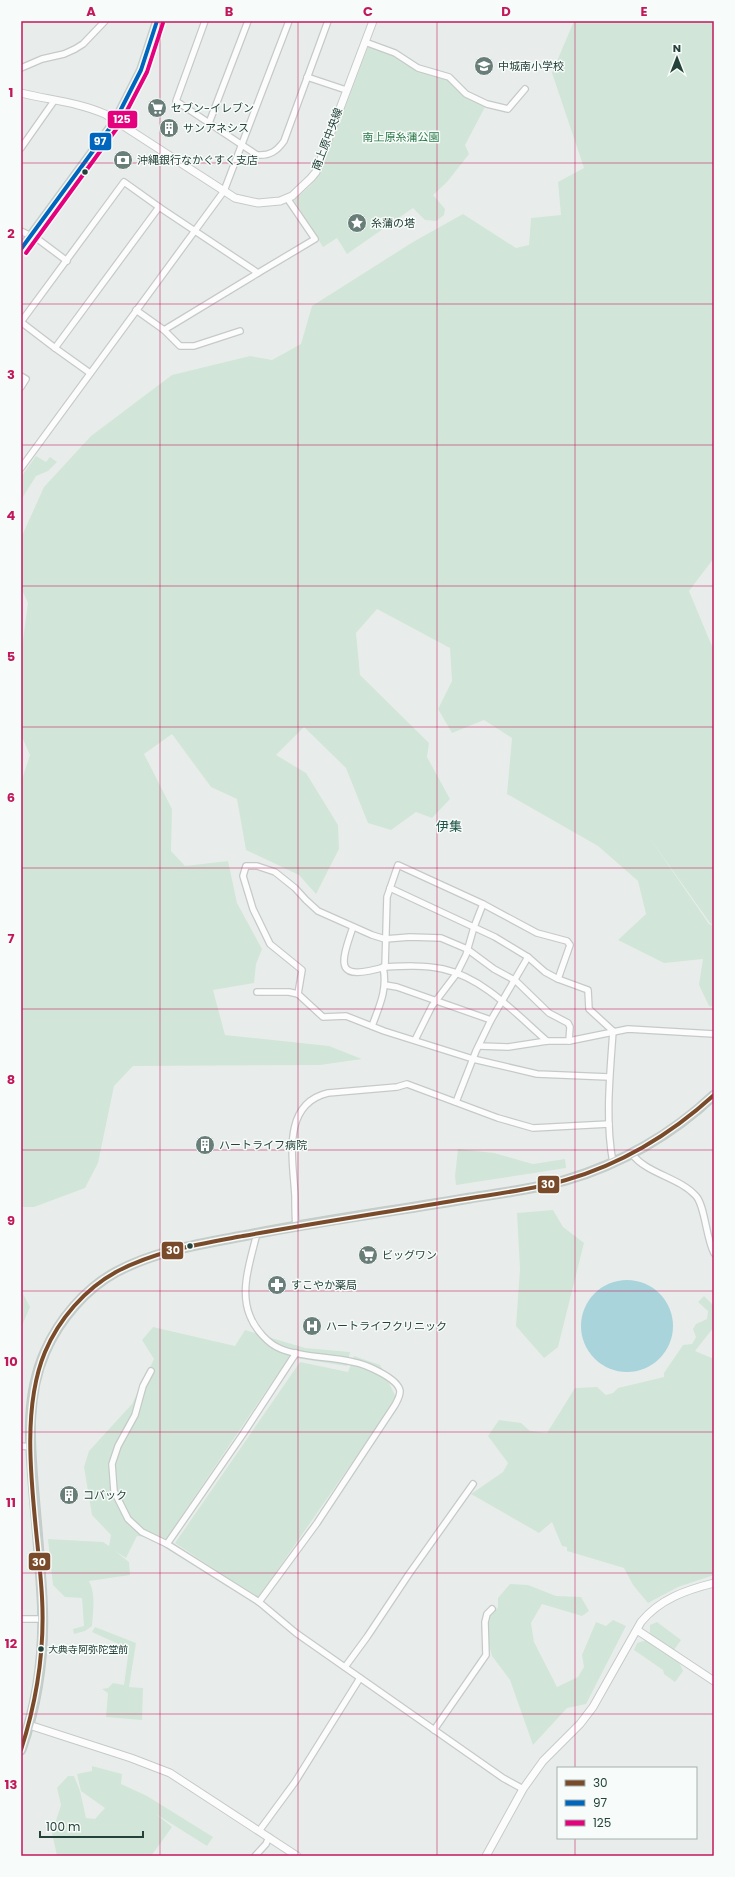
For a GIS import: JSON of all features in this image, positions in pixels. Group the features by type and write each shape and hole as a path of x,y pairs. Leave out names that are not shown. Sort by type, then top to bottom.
{"highway":[{"path":"21,1750 29,1725 42,1650 42,1601 31,1446 31,1413 33,1392 43,1357 59,1327 84,1297 113,1273 145,1259 210,1242 296,1226 415,1208 562,1181 613,1163 632,1154 668,1132 713,1096"}],"main road":[{"path":"21,249 115,121 138,77 157,21"}],"street":[{"path":"21,68 42,58 64,54 75,49 83,44 105,21"},
{"path":"205,21 176,101 257,155 263,156 270,154 280,147 284,141 328,21"},
{"path":"209,123 248,21"},
{"path":"21,468 224,191 289,21"},
{"name":"南上原中央線","path":"21,93 88,107 115,121 235,198 258,203 269,203 288,198 305,184 316,172 373,21"},
{"path":"365,42 395,53 418,68 449,77 466,94 487,104 508,109 525,89"},
{"path":"308,77 346,90"},
{"path":"21,148 54,101"},
{"path":"90,373 21,322 124,182 258,273"},
{"path":"164,330 315,239 288,198"},
{"path":"55,348 159,207"},
{"path":"21,231 31,236 67,261"},
{"path":"136,310 164,330 180,346 194,346 240,331"},
{"path":"21,376 26,379 21,387"},
{"path":"372,1026 385,985 385,939 390,888 398,865 483,904 537,933 567,941 570,944 558,979"},
{"path":"298,994 302,970 270,944 253,909 243,876 246,866 257,866 275,872 286,880 318,911 353,927 385,939 410,937 441,938 467,949 494,969 516,980 550,1013 568,1024 570,1027 569,1041"},
{"path":"390,888 495,937 528,957 545,972 558,979 588,990 589,1009 613,1031"},
{"path":"415,1040 435,1001 457,972 483,904"},
{"path":"353,927 344,954 344,964 348,971 355,972 384,967 429,967 457,972 472,979 502,1002 547,1041"},
{"path":"456,1102 473,1059 491,1020 516,980 528,957"},
{"path":"385,985 397,987 491,1020"},
{"path":"257,992 289,992 298,994 323,1017 346,1016 473,1059 537,1074 609,1077"},
{"path":"479,1046 508,1047 547,1041 569,1041 628,1029 714,1034"},
{"path":"613,1031 609,1077 609,1124 613,1163"},
{"path":"296,1226 292,1173 292,1143 296,1122 304,1105 312,1098 328,1093 397,1088 407,1084 533,1128 609,1124"},
{"path":"632,1154 636,1160 668,1177 697,1197 701,1205 710,1245 714,1252"},
{"path":"257,1233 246,1278 245,1297 250,1316 263,1336 280,1349 354,1362 392,1380 397,1384 400,1396 317,1522 259,1602"},
{"path":"167,1544 243,1434 296,1353"},
{"path":"151,1371 143,1386 135,1415 118,1446 112,1464 114,1491 128,1518 142,1532 167,1544 259,1602 296,1633 503,1778 523,1789"},
{"path":"21,1446 31,1446"},
{"path":"345,1667 473,1484"},
{"path":"486,1856 523,1789 543,1761 580,1724 593,1707 637,1630 648,1614 666,1600 683,1592 714,1583"},
{"path":"434,1730 486,1655 485,1622 487,1614 492,1609"},
{"path":"21,1619 42,1619"},
{"path":"637,1630 714,1681"},
{"path":"259,1831 295,1782 360,1678"},
{"path":"29,1725 131,1758 170,1774 297,1856"},
{"path":"255,1856 266,1844 269,1838"}],"green space":[{"path":"574,21 714,21 714,558 689,591 714,651 714,925 710,923 649,837 709,924 714,926 714,1007 709,1006 699,985 703,959 664,963 618,940 646,914 638,881 598,846 507,794 512,738 484,720 452,733 438,709 452,681 450,648 377,609 356,633 360,675 429,743 427,757 450,799 432,818 416,812 391,830 368,823 346,768 304,727 276,755 306,773 338,825 339,849 316,894 299,875 246,850 237,799 211,787 172,734 144,754 172,809 171,851 185,866 228,861 237,903 262,949 256,964 254,983 213,990 225,1035 329,1046 362,1059 320,1065 133,1066 114,1086 98,1163 85,1188 34,1207 21,1207 21,782 30,755 21,735 21,654 28,603 21,588 21,538 44,487 91,436 172,375 250,356 272,360 301,344 312,306 413,242 463,214 516,248 529,245 531,218 561,215 558,182 584,168 552,73"},
{"name":"南上原糸蒲公園","path":"368,47 395,53 418,68 449,77 466,94 485,107 465,145 469,154 447,182 433,195 445,209 444,215 436,221 425,220 413,208 347,254 337,238 323,247 294,200 310,186 320,174"},
{"path":"36,456 46,462 50,457 57,462 48,471 36,476 21,500 21,477"},
{"path":"458,1149 494,1153 533,1164 565,1159 566,1168 456,1185 455,1176"},
{"path":"553,1210 563,1227 584,1243 558,1347 544,1358 516,1326 520,1269 517,1213"},
{"path":"21,1290 30,1307 21,1328"},
{"path":"704,1296 714,1306 714,1327 695,1351 714,1359 714,1575 678,1587 648,1603 633,1585 624,1568 567,1551 567,1547 562,1546 552,1522 539,1533 471,1494 503,1472 508,1463 488,1436 499,1420 521,1423 530,1431 547,1433 575,1388 597,1387 606,1395 613,1393 618,1388 664,1377 664,1373 683,1345 692,1344 696,1337 693,1329 696,1324 707,1319 708,1311 698,1302"},
{"path":"153,1327 235,1346 245,1330 305,1348 350,1352 347,1366 289,1357 166,1539 137,1536 126,1558 115,1551 129,1562 130,1575 89,1581 93,1591 92,1626 85,1631 74,1634 73,1629 84,1626 82,1598 65,1597 53,1585 48,1539 103,1542 109,1546 111,1535 92,1515 84,1467 89,1451 132,1404 154,1359 142,1340"},
{"path":"354,1356 380,1365 396,1397 258,1598 175,1543 300,1362 348,1372"},
{"path":"510,1584 528,1585 556,1596 581,1597 589,1611 582,1616 542,1604 531,1623 534,1642 557,1687 578,1677 584,1667 582,1655 596,1622 606,1626 613,1620 626,1626 586,1704 567,1708 533,1745 510,1680 492,1656 488,1641 489,1617 498,1607 498,1598"},
{"path":"657,1622 681,1640 674,1650 650,1635 650,1625"},
{"path":"95,1627 136,1643 129,1687 143,1688 142,1720 106,1717 108,1693 102,1689 108,1688 113,1683 124,1685 129,1649 92,1632"},
{"path":"647,1640 680,1664 683,1671 675,1682 664,1674 663,1670 634,1650 637,1643"},
{"path":"92,1766 122,1774 121,1784 147,1796 213,1837 207,1846 156,1814 172,1827 151,1856 57,1856 52,1833 61,1805 57,1788 68,1776 74,1776 80,1791 86,1818 95,1819 105,1808 81,1791 77,1774 92,1771"}],"water":[{"path":"627,1280 645,1284 659,1294 669,1308 673,1326 669,1344 659,1358 645,1368 627,1372 609,1368 595,1358 585,1344 581,1326 585,1308 595,1294 609,1284"}],"transit line":[{"name":"97","path":"21,249 115,121 141,70 157,21"},
{"name":"125","path":"26,253 120,124 147,72 163,23"},
{"name":"30","path":"21,1750 27,1731 39,1675 43,1617 31,1473 30,1440 36,1379 45,1352 51,1340 65,1317 84,1296 116,1272 162,1253 178,1249 270,1231 526,1189 566,1180 607,1165 645,1146 681,1122 714,1095"}],"place":[{"name":"中城南小学校","path":"484,66"},
{"name":"セブン-イレブン","path":"157,108"},
{"name":"サンアネシス","path":"169,128"},
{"name":"沖縄銀行なかぐすく支店","path":"123,160"},
{"name":"糸蒲の塔","path":"357,223"},
{"name":"ハートライフ病院","path":"205,1145"},
{"name":"ビッグワン","path":"368,1255"},
{"name":"すこやか薬局","path":"277,1285"},
{"name":"ハートライフクリニック","path":"312,1326"},
{"name":"コバック","path":"69,1495"},
{"name":"大典寺阿弥陀堂前","path":"41,1649"}],"district":[{"name":"伊集","path":"449,826"}]}
